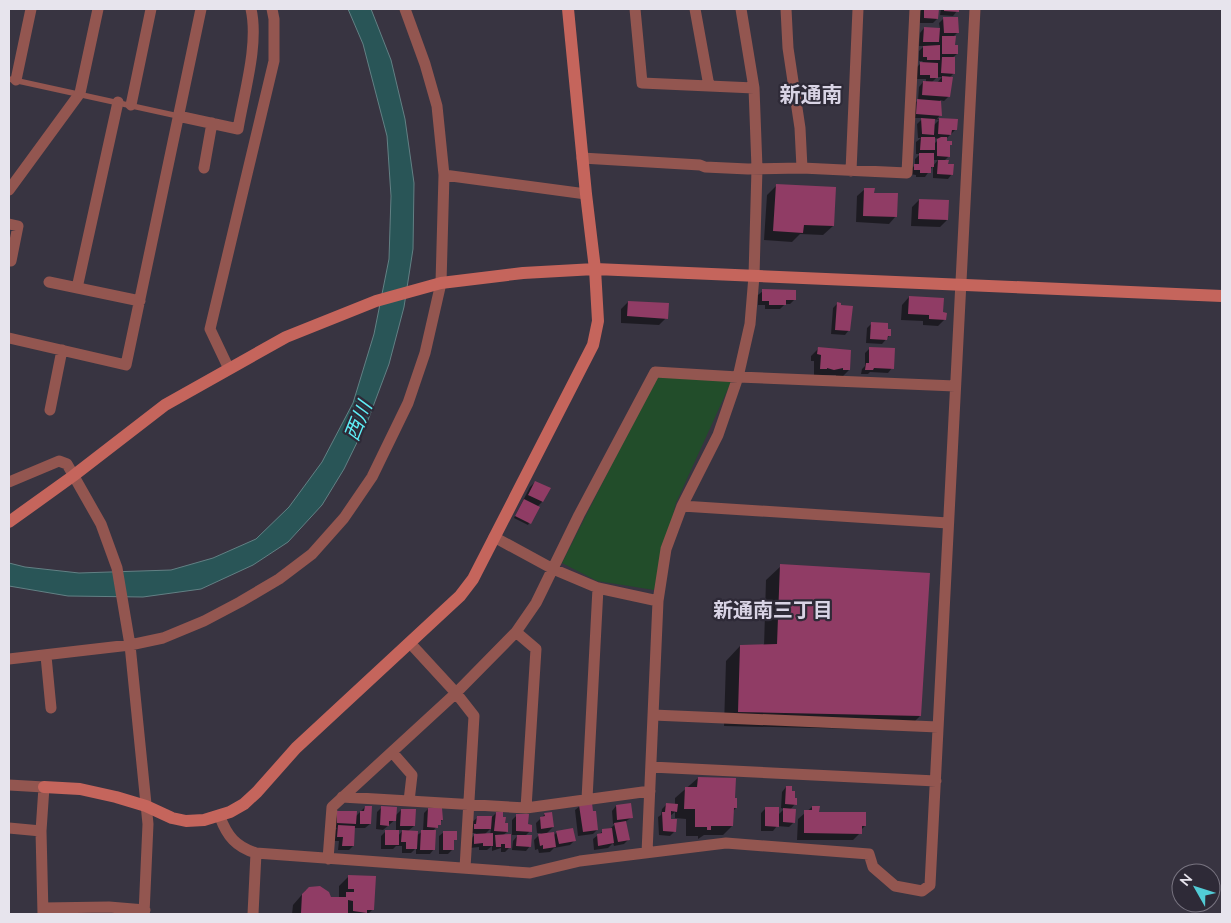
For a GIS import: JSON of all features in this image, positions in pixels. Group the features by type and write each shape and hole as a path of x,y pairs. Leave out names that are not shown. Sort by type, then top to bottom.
{"street":[{"path":"12,80 31,9"},
{"path":"9,190 80,93 98,9"},
{"path":"131,105 151,9"},
{"path":"9,338 126,365 201,9"},
{"path":"178,116 238,129 252,51 254,22 251,9"},
{"path":"229,369 210,329 274,61 274,20 272,9"},
{"path":"9,659 130,645 163,638 204,621 279,579 312,554 344,518 372,477 408,403 425,353 441,283 444,175 437,106 426,64 405,9"},
{"path":"9,785 80,789 146,806 172,818 186,821 204,820 220,816 244,804 257,792 296,748 460,596 473,579 593,345 598,321 595,269 568,9"},
{"path":"635,9 642,83 754,88"},
{"path":"695,9 709,86"},
{"path":"647,853 658,601 666,549 682,506 718,435 738,377 750,324 754,276 757,168 754,88 741,9"},
{"path":"786,9 788,48 800,128 802,168"},
{"path":"851,171 858,9"},
{"path":"582,158 748,169 802,168 907,173 916,9"},
{"path":"220,816 223,827 233,841 255,858 328,859 530,873 580,860 726,843 869,854 873,867 895,886 922,891 930,885 975,9"},
{"path":"77,288 118,102"},
{"path":"204,168 212,123"},
{"path":"444,175 586,194"},
{"path":"9,224 18,226 12,261"},
{"path":"9,522 73,476 165,405 286,337 376,301 441,283 523,273 595,269 1222,296"},
{"path":"49,282 140,301"},
{"path":"50,410 62,350"},
{"path":"328,859 332,806 456,693 516,632 536,603 579,515 655,372 955,386"},
{"path":"9,482 59,461 67,464 101,524 116,568 130,645 148,824 144,912 109,907 43,911 41,831 44,787"},
{"path":"682,506 948,523"},
{"path":"494,537 554,569 598,588 658,601"},
{"path":"587,799 598,588"},
{"path":"516,632 536,649 526,808"},
{"path":"410,643 456,693 474,716 465,868"},
{"path":"46,656 51,708"},
{"path":"653,715 938,727"},
{"path":"392,752 412,775 409,801"},
{"path":"651,767 936,781"},
{"path":"342,797 526,808 650,790"},
{"path":"9,828 41,831"},
{"path":"253,914 255,858"}],"lane":[{"path":"12,80 80,93 178,116"}],"green space":[{"path":"657,375 732,380 676,503 654,590 597,581 562,563"}],"water":[{"name":"西川","path":"348,9 371,9 391,60 405,119 414,183 413,249 404,307 389,364 368,420 344,469 322,505 288,542 253,565 201,589 143,597 68,596 9,586 9,563 25,567 79,573 171,570 213,558 256,539 289,507 322,462 353,403 374,334 389,259 391,196 387,136 363,44"}],"building":[{"path":"924,9 939,9 938,19 924,18"},
{"path":"944,9 959,9 959,12 944,11"},
{"path":"943,17 958,17 959,33 944,33"},
{"path":"924,27 940,28 939,42 923,42"},
{"path":"942,36 956,36 955,45 958,45 958,54 942,54"},
{"path":"940,45 940,60 927,60 927,57 923,57 923,46"},
{"path":"942,57 955,57 955,74 941,73"},
{"path":"920,62 938,63 938,78 930,78 930,75 920,75"},
{"path":"942,76 953,77 950,97 922,95 923,81 942,82"},
{"path":"917,99 941,101 942,116 916,114"},
{"path":"921,118 935,119 934,135 922,134"},
{"path":"939,118 958,119 957,130 952,130 951,135 938,134"},
{"path":"921,137 935,137 935,150 920,150"},
{"path":"947,137 947,141 952,141 950,157 937,156 937,139"},
{"path":"919,153 934,153 934,167 931,167 931,173 920,173 920,170 914,170 914,164 919,164"},
{"path":"938,160 949,160 948,164 954,164 953,175 937,174"},
{"path":"776,184 836,187 834,226 804,225 803,233 773,231"},
{"path":"864,188 875,188 874,193 898,193 897,217 863,216"},
{"path":"919,199 949,200 948,220 918,219"},
{"path":"762,289 796,290 796,300 786,300 786,305 769,305 769,301 762,301"},
{"path":"909,296 944,298 943,312 947,313 946,320 929,319 929,315 908,314"},
{"path":"628,301 669,303 668,319 627,316"},
{"path":"837,302 841,303 841,305 853,306 850,331 835,330"},
{"path":"871,322 888,323 888,329 891,329 891,336 888,336 887,340 870,339"},
{"path":"818,347 851,350 850,370 843,370 843,368 834,370 820,369 821,355 817,354"},
{"path":"869,347 895,348 894,369 874,368 873,370 865,370 866,363 869,363"},
{"path":"535,481 551,488 543,502 528,495"},
{"path":"524,499 540,507 531,524 515,516"},
{"path":"780,564 930,573 921,716 738,712 740,645 777,644"},
{"path":"698,777 736,778 735,798 737,798 737,808 734,808 733,826 711,826 711,830 707,830 707,827 695,827 695,809 684,809 685,787 697,787"},
{"path":"786,786 792,786 792,791 795,791 797,805 785,804"},
{"path":"592,803 593,811 596,811 598,830 583,832 579,805"},
{"path":"631,803 633,818 617,820 616,805"},
{"path":"666,803 678,804 677,812 671,811 671,819 677,819 676,832 663,831 662,812 665,812"},
{"path":"365,806 372,806 371,824 360,824 360,811 364,811"},
{"path":"381,806 397,807 396,821 389,821 389,826 380,825"},
{"path":"812,806 820,806 819,812 866,812 866,826 862,826 862,834 804,833 804,810 812,810"},
{"path":"765,807 779,807 779,827 765,826"},
{"path":"428,808 442,808 443,820 441,820 441,825 438,825 438,828 427,827"},
{"path":"783,808 796,809 795,823 783,822"},
{"path":"401,809 416,809 415,826 400,826"},
{"path":"337,811 357,811 356,824 337,823"},
{"path":"496,812 503,812 503,817 506,817 505,823 508,823 508,832 494,831"},
{"path":"552,812 554,827 541,829 540,817 545,816 544,813"},
{"path":"516,814 529,814 528,824 532,825 532,832 516,831"},
{"path":"477,816 492,816 491,829 474,829"},
{"path":"626,821 630,840 618,842 614,823"},
{"path":"338,825 355,826 354,846 342,846 343,837 337,837"},
{"path":"573,828 576,841 559,844 556,831"},
{"path":"612,828 614,843 598,846 597,834 602,833 602,829"},
{"path":"385,830 399,830 399,845 385,845"},
{"path":"402,830 418,831 417,849 406,849 406,842 401,842"},
{"path":"421,830 436,830 435,850 420,850"},
{"path":"443,831 457,831 457,840 454,840 454,850 443,850"},
{"path":"554,832 556,847 543,849 543,845 540,846 538,834"},
{"path":"493,833 493,846 483,846 483,843 474,844 474,834"},
{"path":"511,834 511,848 505,848 505,844 501,844 501,847 496,847 495,835"},
{"path":"517,835 532,835 531,847 516,846"},
{"path":"348,875 376,876 374,910 367,910 367,913 353,911 353,901 348,900 348,914 301,913 302,894 309,887 320,886 329,892 331,897 346,897 346,892 354,892 354,889 348,889"}],"district":[{"name":"新通南","path":"811,95"},
{"name":"新通南三丁目","path":"773,610"}]}
